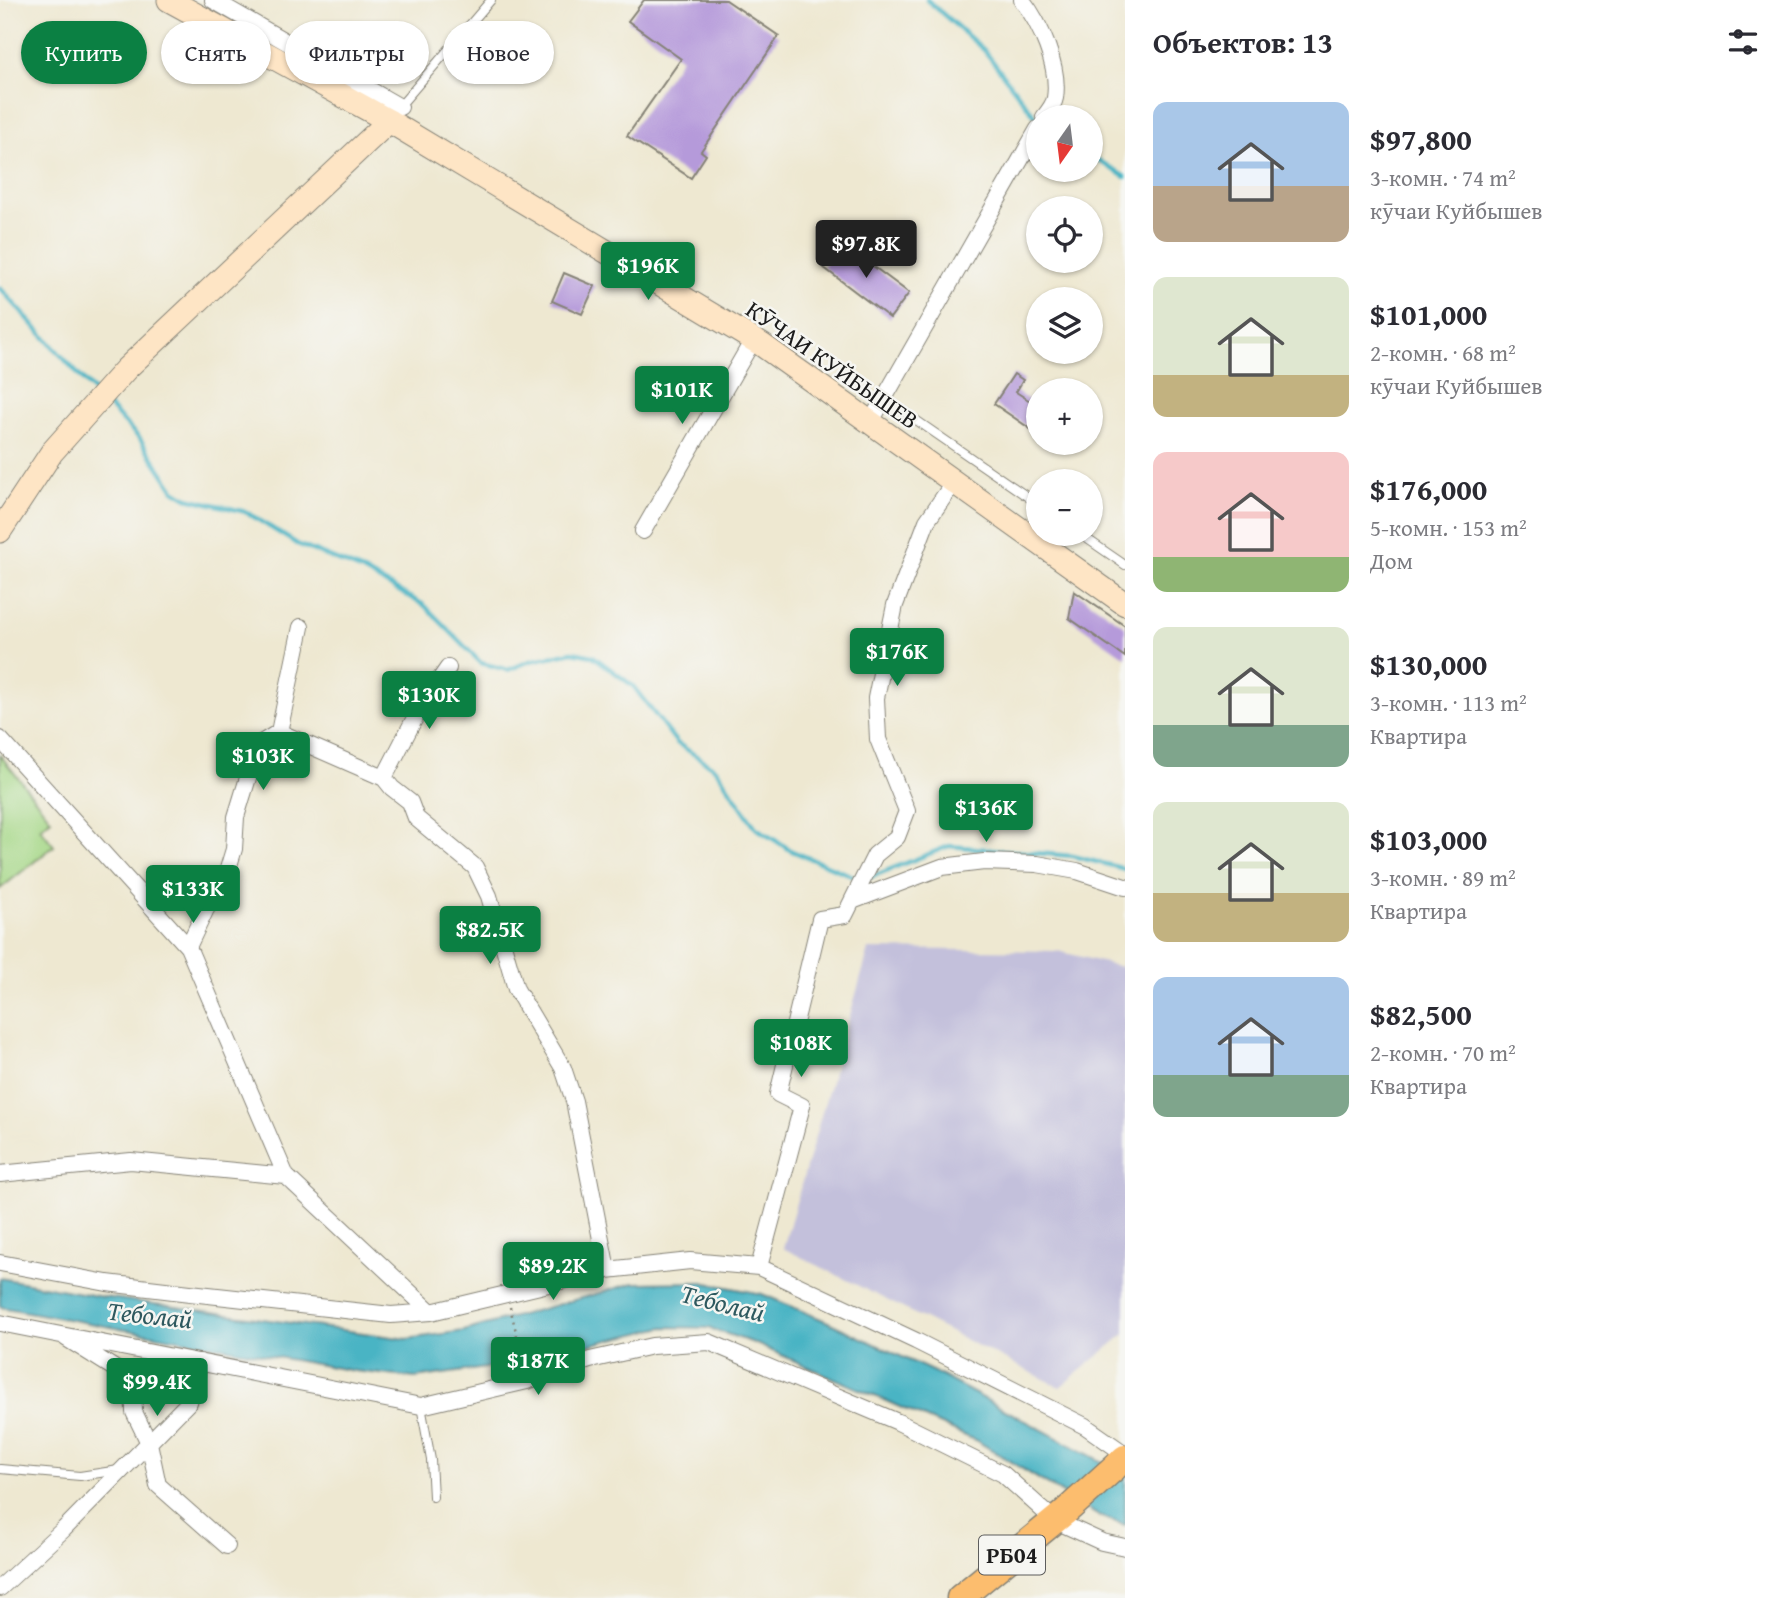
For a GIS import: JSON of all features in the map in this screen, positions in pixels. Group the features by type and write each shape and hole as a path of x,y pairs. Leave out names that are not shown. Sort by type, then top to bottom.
{"main road":[{"name":"КӮЧАИ КУЙБЫШЕВ","path":"169,0 394,114 753,340 1125,604"},
{"path":"0,531 52,452 127,369 394,114"},
{"name":"РБ04","path":"960,1598 1059,1517 1125,1456"}],"street":[{"path":"213,0 394,114"},
{"path":"1022,0 1031,11 1052,59 1055,99 1052,105"},
{"path":"870,423 1026,150"},
{"path":"643,531 753,340"},
{"path":"759,1267 802,1107 778,1094 820,919 845,915 875,855 897,837 907,811 878,739 876,698 895,605 928,521 954,482"},
{"path":"188,947 206,909 224,882 234,849 236,817 258,745 279,732 301,627"},
{"path":"384,778 420,708 448,668"},
{"path":"279,732 384,778 410,802 416,818 475,867 489,896 516,989 563,1068 574,1101 607,1270"},
{"path":"0,739 188,947 286,1175 431,1312"},
{"path":"855,894 942,867 984,862 1037,864 1077,871 1125,887"},
{"path":"0,1174 131,1161 286,1175"},
{"path":"0,1263 107,1283 391,1315 431,1312 607,1270 690,1261 759,1267 916,1341 1085,1426 1125,1456"},
{"path":"0,1322 421,1406 527,1381 590,1360 652,1346 709,1342 898,1422 1003,1474 1059,1517 1102,1542 1125,1547"},
{"path":"58,1333 133,1380 134,1412 149,1443 158,1485 227,1546"},
{"path":"0,1588 64,1529 189,1402 200,1362"}],"lane":[{"path":"394,114 491,0"},
{"path":"884,398 1026,496"},
{"path":"1097,546 1125,565"},
{"path":"421,1406 433,1497"},
{"path":"0,1469 80,1476 123,1469"}],"path":[{"path":"509,1305 525,1370"}],"shaded area":[{"path":"869,949 1058,951 1125,968 1125,1334 1060,1387 783,1248"}],"green space":[{"path":"0,755 51,819 40,828 54,846 0,889"}],"water":[{"name":"Теболай","path":"0,1278 97,1296 407,1339 464,1331 634,1283 702,1282 762,1294 934,1372 1125,1474 1125,1525 1099,1516 977,1441 754,1343 709,1328 664,1327 500,1366 415,1378 354,1371 0,1307"}],"building":[{"path":"644,0 726,0 779,36 701,151 706,155 691,178 627,136 681,59 628,21"},
{"path":"842,243 909,293 890,318 823,267"},
{"path":"564,273 595,286 582,314 552,301"},
{"path":"1014,374 1023,380 1016,392 1026,398 1026,426 994,404"},
{"path":"1074,591 1125,626 1125,657 1069,618"}],"waterway":[{"path":"927,0 984,50 1026,105"},
{"path":"1103,163 1125,177"},
{"path":"0,288 96,394"},
{"path":"105,402 140,439 174,490 187,498 246,512 297,544 363,571 424,605 481,663 508,670 530,661 572,652 593,656 633,686 677,743 716,769 756,828 792,851 860,879"},
{"path":"868,878 949,846 1073,856 1125,869"}]}
